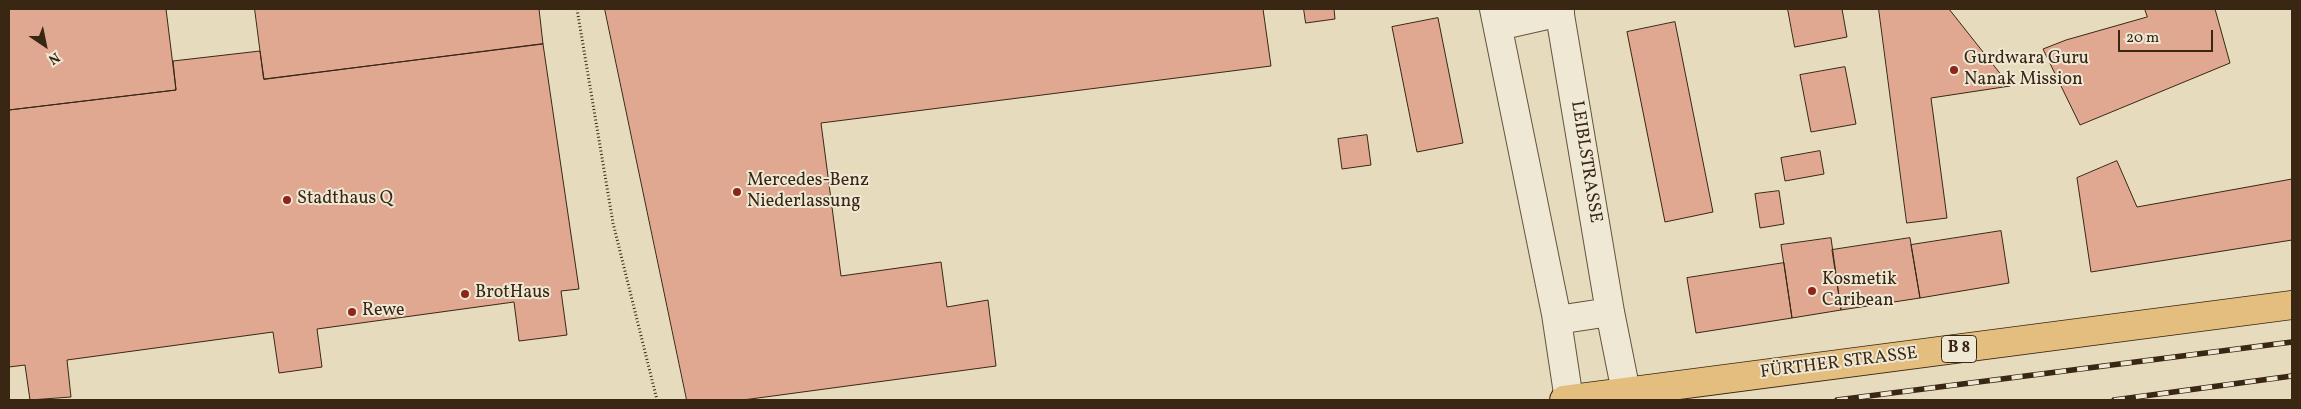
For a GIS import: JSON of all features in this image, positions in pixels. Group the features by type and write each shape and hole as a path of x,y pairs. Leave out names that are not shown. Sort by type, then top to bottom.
{"main road":[{"name":"FÜRTHER STRASSE","path":"1564,400 2292,305"}],"street":[{"name":"LEIBLSTRASSE","path":"1569,400 1558,320 1496,18 1560,10 1610,312 1626,392"},
{"path":"1558,320 1610,312"}],"path":[{"path":"577,9 613,222 657,400"}],"building":[{"path":"9,9 166,9 176,90 9,110"},
{"path":"255,9 539,9 543,44 264,79"},
{"name":"Mercedes-Benz Niederlassung","path":"605,9 1263,9 1271,66 821,123 841,276 941,262 947,307 988,300 996,366 743,400 687,400"},
{"path":"1304,9 1334,9 1335,19 1306,23"},
{"path":"1788,9 1842,9 1847,37 1795,47"},
{"path":"1879,9 1949,9 2010,86 1931,98 1947,218 1907,223"},
{"path":"2145,9 2215,9 2230,63 2080,125 2043,49 2066,40 2147,17"},
{"path":"1438,18 1463,143 1417,152 1392,27"},
{"path":"1675,22 1713,212 1665,222 1627,32"},
{"name":"Stadthaus Q","path":"543,44 579,289 561,291 567,335 519,341 514,302 317,329 322,367 279,373 273,332 67,360 71,397 30,400 25,365 9,367 9,110 176,90 173,61 260,51 264,79"},
{"path":"1845,67 1856,124 1811,132 1800,75"},
{"path":"1367,135 1371,165 1342,169 1338,139"},
{"path":"1820,151 1824,174 1785,181 1781,158"},
{"path":"2117,161 2137,207 2292,179 2292,240 2091,272 2077,178"},
{"path":"1779,191 1784,224 1760,228 1755,194"},
{"path":"2001,231 2009,283 1920,298 1911,245"},
{"path":"1831,238 1841,310 1792,318 1781,245"},
{"path":"1910,238 1920,298 1841,310 1832,250"},
{"path":"1784,263 1792,318 1696,333 1687,278"}],"railway":[{"path":"1837,400 2292,342"},
{"path":"2114,400 2292,376"}],"place":[{"name":"Gurdwara Guru Nanak Mission","path":"1954,70"},
{"name":"Mercedes-Benz Niederlassung","path":"737,192"},
{"name":"Stadthaus Q","path":"287,200"},
{"name":"Kosmetik Caribean","path":"1812,291"},
{"name":"BrotHaus","path":"465,294"},
{"name":"Rewe","path":"352,312"}]}
